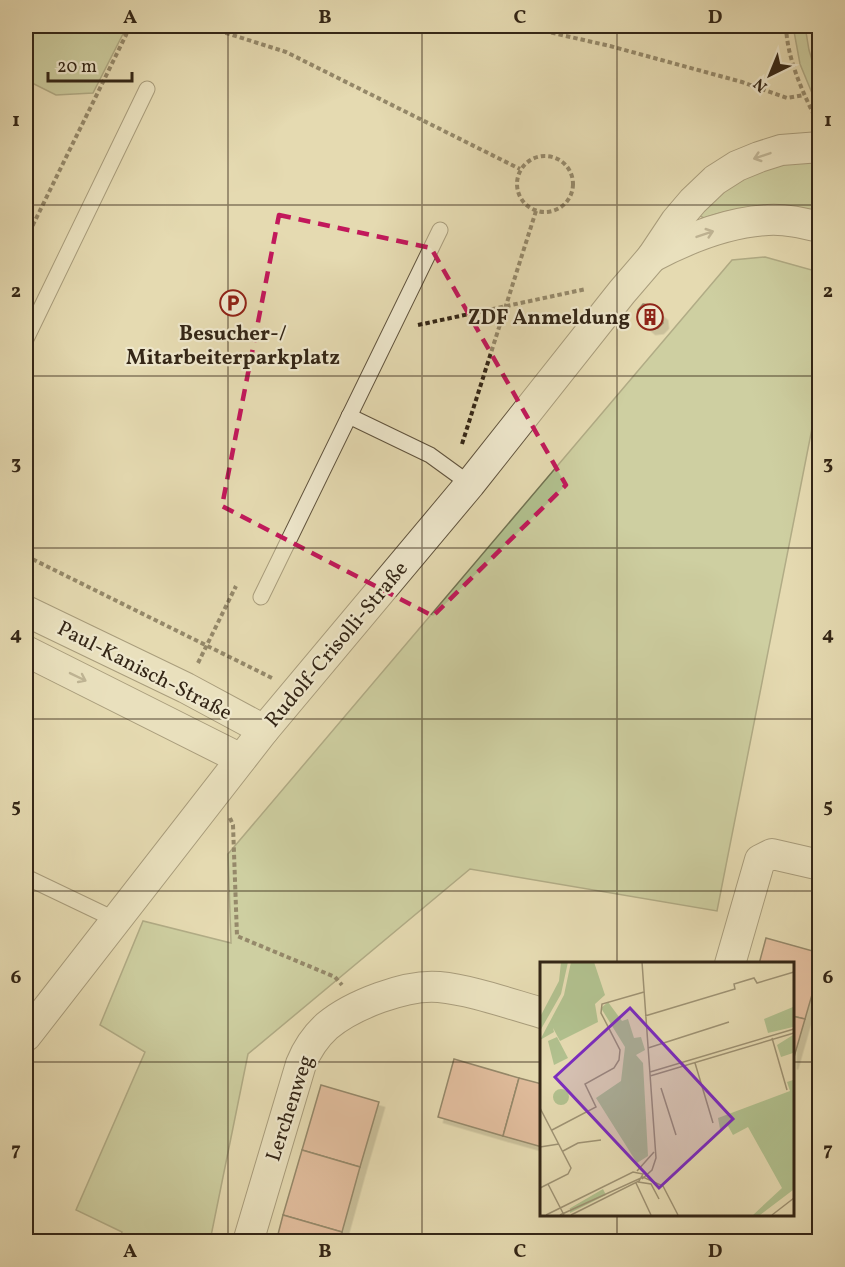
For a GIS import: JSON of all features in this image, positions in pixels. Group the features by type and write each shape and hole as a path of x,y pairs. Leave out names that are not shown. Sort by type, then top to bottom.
{"street":[{"name":"Rudolf-Crisolli-Straße","path":"26,1036 461,477 616,300 652,257 676,221 693,201 715,180 737,166 781,150 819,147"},
{"name":"Rudolf-Crisolli-Straße","path":"652,257 703,234 748,222 781,220 819,227"},
{"name":"Paul-Kanisch-Straße","path":"26,611 186,688 264,730"},
{"name":"Paul-Kanisch-Straße","path":"26,651 241,759"},
{"path":"731,962 760,861 772,854 819,865"},
{"name":"Lerchenweg","path":"248,1242 300,1064 318,1035 338,1018 360,1006 411,989 438,987 540,1012"}],"lane":[{"path":"26,339 147,89"},
{"path":"261,597 440,230"},
{"path":"349,416 430,455 461,477"},
{"path":"26,877 116,920"}],"path":[{"path":"120,26 126,35"},
{"path":"26,239 129,26"},
{"path":"204,26 286,52 520,169"},
{"path":"522,26 632,52 742,82 787,98 804,95"},
{"path":"786,26 794,66 804,95 819,125"},
{"path":"548,155 559,158 567,165 573,177 573,189 568,200 560,208 548,212 536,211 527,206 520,198 517,189 520,169 528,160 537,156 548,155"},
{"path":"461,477 461,446 536,211"},
{"path":"392,328 434,323 506,305 596,287 616,300"},
{"path":"26,556 296,690"},
{"path":"210,800 227,813 233,825 237,936 335,978 360,1006"}],"highlighted area":[{"path":"279,215 431,248 566,485 433,616 222,506"}],"green space":[{"path":"26,26 127,26 93,93 56,95 26,80"},
{"path":"793,26 805,26 809,50 819,83 819,110 800,64"},
{"path":"819,160 819,213 789,209 748,208 704,218 698,215 731,184 771,166"},
{"path":"765,257 819,272 819,393 717,911 470,869 248,1054 210,1241 120,1241 122,1232 76,1210 145,1052 100,1025 143,921 231,943 228,854 732,260"}],"building":[{"name":"ZDF Anmeldung","path":"643,304 650,305 662,315 663,323 658,328 650,329 638,319 638,310"},
{"path":"766,938 820,953 820,967 805,1019 794,1016 794,962 760,962"},
{"path":"794,1016 805,1019 794,1057"},
{"path":"454,1059 519,1078 503,1136 438,1117"},
{"path":"519,1078 540,1083 540,1146 503,1136"},
{"path":"321,1085 379,1102 360,1167 302,1150"},
{"path":"302,1150 360,1167 342,1232 283,1215"},
{"path":"283,1215 342,1232 339,1242 276,1242"}],"tram line":[{"path":"812,26 820,63"}],"place":[{"name":"Besucher-/ Mitarbeiterparkplatz","path":"233,303"},
{"name":"ZDF Anmeldung","path":"650,317"}]}
